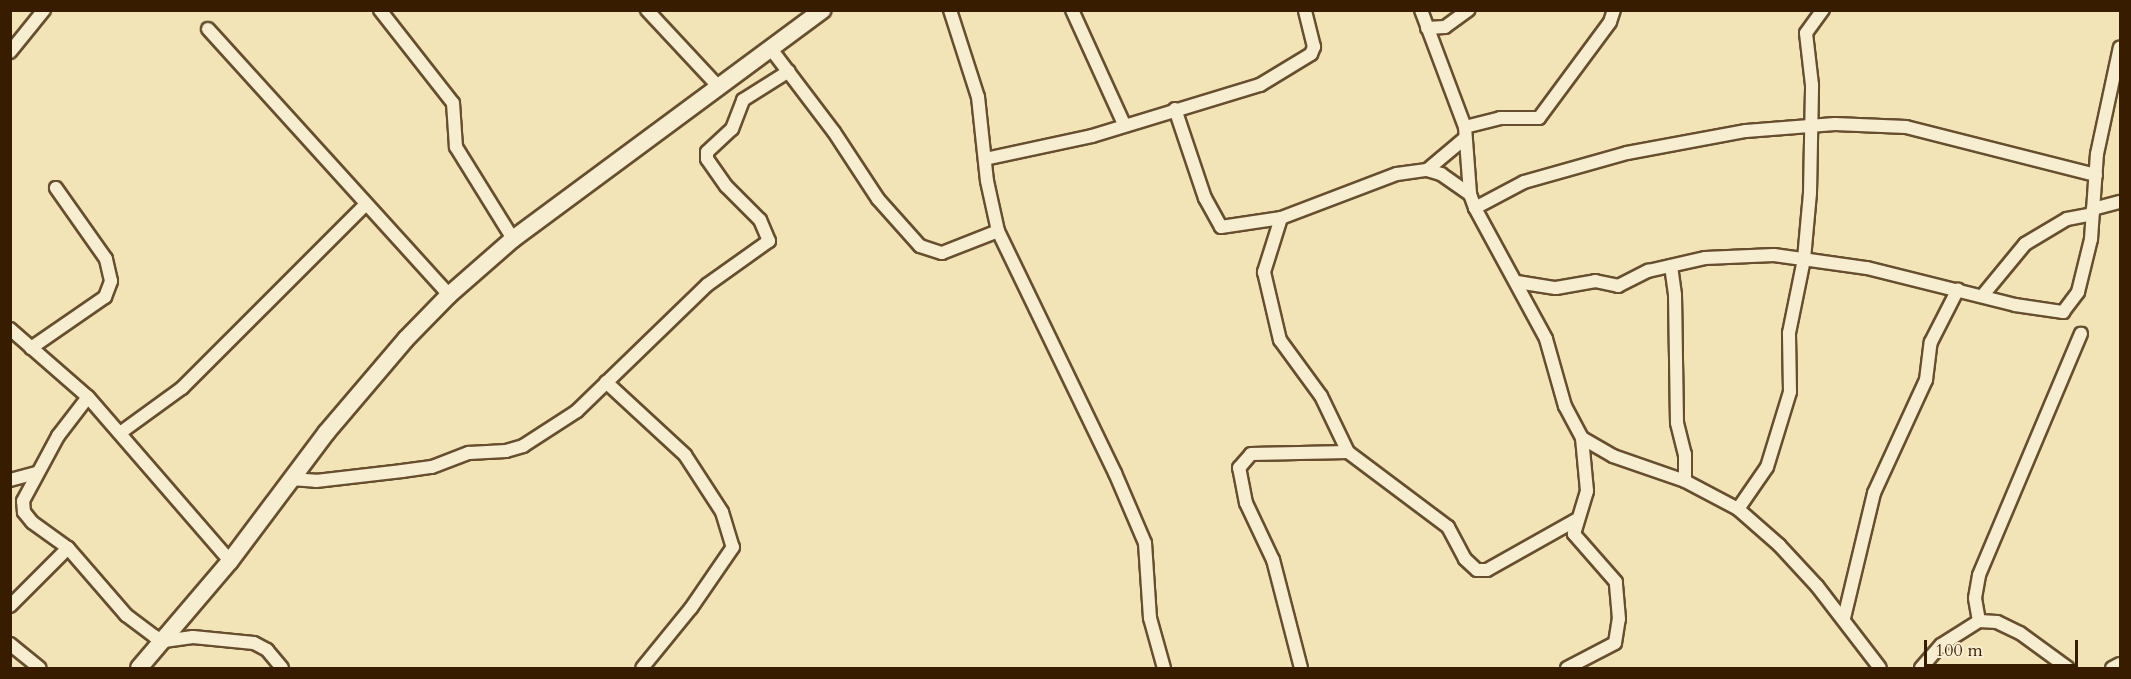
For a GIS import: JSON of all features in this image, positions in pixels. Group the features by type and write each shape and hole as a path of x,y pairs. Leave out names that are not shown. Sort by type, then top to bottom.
{"main road":[{"path":"139,669 230,561 290,479 406,339 449,296 513,238 717,85 771,49 823,10"}],"street":[{"path":"10,51 44,10"},
{"path":"380,10 453,103 456,147 513,238"},
{"path":"647,10 717,85"},
{"path":"950,10 978,97 985,159 998,231 1137,523 1148,556 1150,618 1164,669"},
{"path":"1072,10 1124,124"},
{"path":"985,159 1092,136 1124,124 1260,85 1297,66 1314,47 1305,10"},
{"path":"1421,10 1465,133 1470,194 1475,208 1546,339 1565,406 1582,438 1587,491 1576,520 1577,540 1616,582 1619,619 1615,643 1567,669"},
{"path":"1427,28 1445,27 1468,10"},
{"path":"1427,170 1465,133 1500,118 1539,118 1603,32 1614,10"},
{"path":"1738,509 1767,467 1787,406 1791,379 1789,333 1804,259 1811,128 1812,85 1806,33 1823,10"},
{"path":"208,29 449,296"},
{"path":"1517,282 1556,288 1595,281 1618,286 1648,271 1705,258 1745,256 1804,259 1867,268 2051,312 2071,307 2088,254 2101,132 2121,47"},
{"path":"771,49 789,71 878,199 920,246 942,253 998,231"},
{"path":"290,479 316,481 432,467 469,453 523,446 577,411 707,285 769,241 760,220 726,186 707,159 707,152 732,129 743,100 789,71"},
{"path":"1175,109 1205,198 1221,227 1281,218 1376,178 1427,170 1450,179 1470,194"},
{"path":"1475,208 1524,182 1627,153 1746,131 1859,123 1906,127 2096,175"},
{"path":"31,348 105,297 111,281 106,259 56,188"},
{"path":"1983,295 2025,244 2067,219 2121,202"},
{"path":"120,433 182,388 366,204"},
{"path":"1281,218 1264,272 1280,340 1321,396 1348,452 1448,527 1465,559 1477,570 1487,570 1576,520"},
{"path":"1671,266 1677,423 1685,454 1684,481"},
{"path":"1844,618 1874,493 1926,380 1931,342 1958,289"},
{"path":"10,329 88,397 230,561"},
{"path":"1978,621 1975,598 1979,575 2081,334"},
{"path":"606,382 685,454 722,512 733,547 691,608 642,669"},
{"path":"23,501 36,473 88,397"},
{"path":"1582,438 1613,456 1684,481 1738,509 1779,545 1844,618 1880,669"},
{"path":"1301,669 1273,560 1246,503 1239,468 1251,454 1348,452"},
{"path":"36,473 10,480 23,501 24,512 32,522 68,548 126,615 164,641 193,637 254,643 267,650 282,669"},
{"path":"10,606 68,548"},
{"path":"1921,669 1941,645 1978,621 1997,622 2020,633 2068,669"},
{"path":"10,644 40,669"},
{"path":"2112,669 2121,664"}]}
